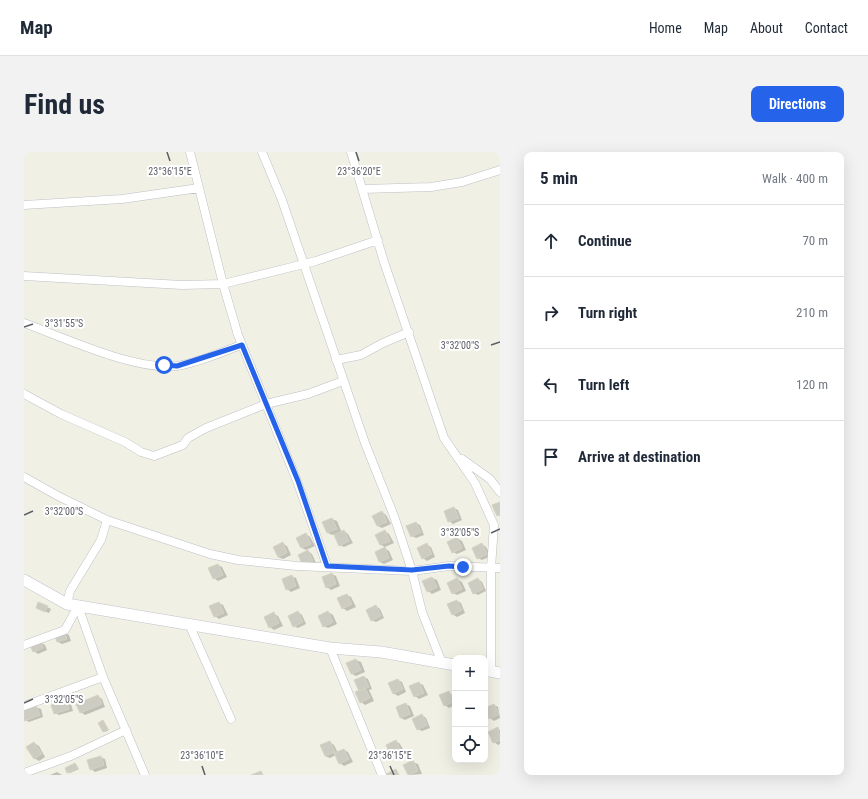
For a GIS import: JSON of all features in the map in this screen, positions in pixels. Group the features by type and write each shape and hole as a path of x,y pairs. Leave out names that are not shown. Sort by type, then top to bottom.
{"street":[{"path":"190,152 223,284 242,345 298,481 327,566"},
{"path":"262,152 282,200 343,381 394,516 412,570 422,612 442,663"},
{"path":"351,152 378,240 444,438 475,483 494,525 491,568 492,672"},
{"path":"363,189 431,188 462,182 500,170"},
{"path":"24,205 122,199 199,188"},
{"path":"24,276 182,285 223,284 316,261 378,240"},
{"path":"24,323 123,359 150,365 177,366 242,345"},
{"path":"336,360 361,355 383,343 409,332"},
{"path":"24,394 61,414 124,442 141,452 154,456 183,445 188,438 206,428 266,404 308,394 343,381"},
{"path":"456,455 490,479 500,492"},
{"path":"24,477 58,496 107,520 217,556 268,564 412,570 449,566 500,568"},
{"path":"107,520 100,540 70,590 72,605 145,775"},
{"path":"24,580 72,605 330,648 381,652 452,665"},
{"path":"24,645 65,630 72,605"},
{"path":"189,624 231,719"},
{"path":"330,648 382,775"},
{"path":"24,706 103,677"},
{"path":"27,771 71,756 126,730"}],"building":[{"path":"500,502 500,515 497,516 492,505"},
{"path":"454,507 459,518 448,522 444,511"},
{"path":"382,511 387,522 377,526 372,516"},
{"path":"332,518 337,529 327,533 322,522"},
{"path":"416,522 421,532 411,537 406,526"},
{"path":"344,530 349,541 339,546 334,535"},
{"path":"385,530 390,541 380,545 375,535"},
{"path":"306,533 311,544 301,548 296,538"},
{"path":"457,537 462,548 452,553 447,542"},
{"path":"283,542 287,553 278,557 273,547"},
{"path":"427,543 432,554 422,559 417,548"},
{"path":"482,543 487,554 477,559 472,548"},
{"path":"385,547 389,558 379,562 375,552"},
{"path":"308,550 313,561 303,565 298,555"},
{"path":"218,564 223,575 213,579 208,568"},
{"path":"332,573 336,584 326,588 322,577"},
{"path":"292,575 296,586 286,590 282,579"},
{"path":"432,577 437,587 427,592 422,581"},
{"path":"457,578 462,589 452,594 447,583"},
{"path":"478,578 483,589 473,594 468,583"},
{"path":"347,594 352,604 342,609 337,598"},
{"path":"457,600 462,610 452,615 447,604"},
{"path":"38,602 48,606 45,612 36,608"},
{"path":"219,602 224,613 214,617 209,606"},
{"path":"376,605 381,616 371,621 366,610"},
{"path":"298,611 303,622 293,627 288,616"},
{"path":"328,611 333,622 323,627 318,616"},
{"path":"274,612 279,623 269,628 264,617"},
{"path":"64,632 67,639 57,642 55,636"},
{"path":"41,641 43,648 33,652 30,645"},
{"path":"356,659 361,670 351,674 346,663"},
{"path":"364,676 369,687 359,691 354,680"},
{"path":"398,679 403,689 393,694 388,683"},
{"path":"419,682 424,693 414,697 409,686"},
{"path":"365,688 370,698 360,703 355,692"},
{"path":"449,691 452,697 452,702 444,706 439,695"},
{"path":"98,695 102,704 80,713 76,704"},
{"path":"67,701 69,709 54,714 51,705"},
{"path":"406,703 410,714 400,718 396,707"},
{"path":"494,704 499,714 489,719 488,707"},
{"path":"36,706 40,715 24,721 24,710"},
{"path":"422,714 427,725 417,730 412,719"},
{"path":"103,720 108,729 103,732 98,723"},
{"path":"498,727 500,740 493,743 488,732"},
{"path":"396,740 401,751 391,756 386,745"},
{"path":"330,741 335,752 325,756 320,745"},
{"path":"34,742 42,754 34,759 26,747"},
{"path":"344,749 349,759 339,764 334,753"},
{"path":"101,756 104,765 90,770 87,760"},
{"path":"413,760 418,771 408,775 403,765"},
{"path":"75,763 78,768 67,773 65,768"},
{"path":"396,769 399,775 386,774"},
{"path":"261,771 263,775 251,775"}],"route":[{"path":"164,365 177,366 242,345 277,435 298,481 327,566 412,570 449,566 463,567"}]}
